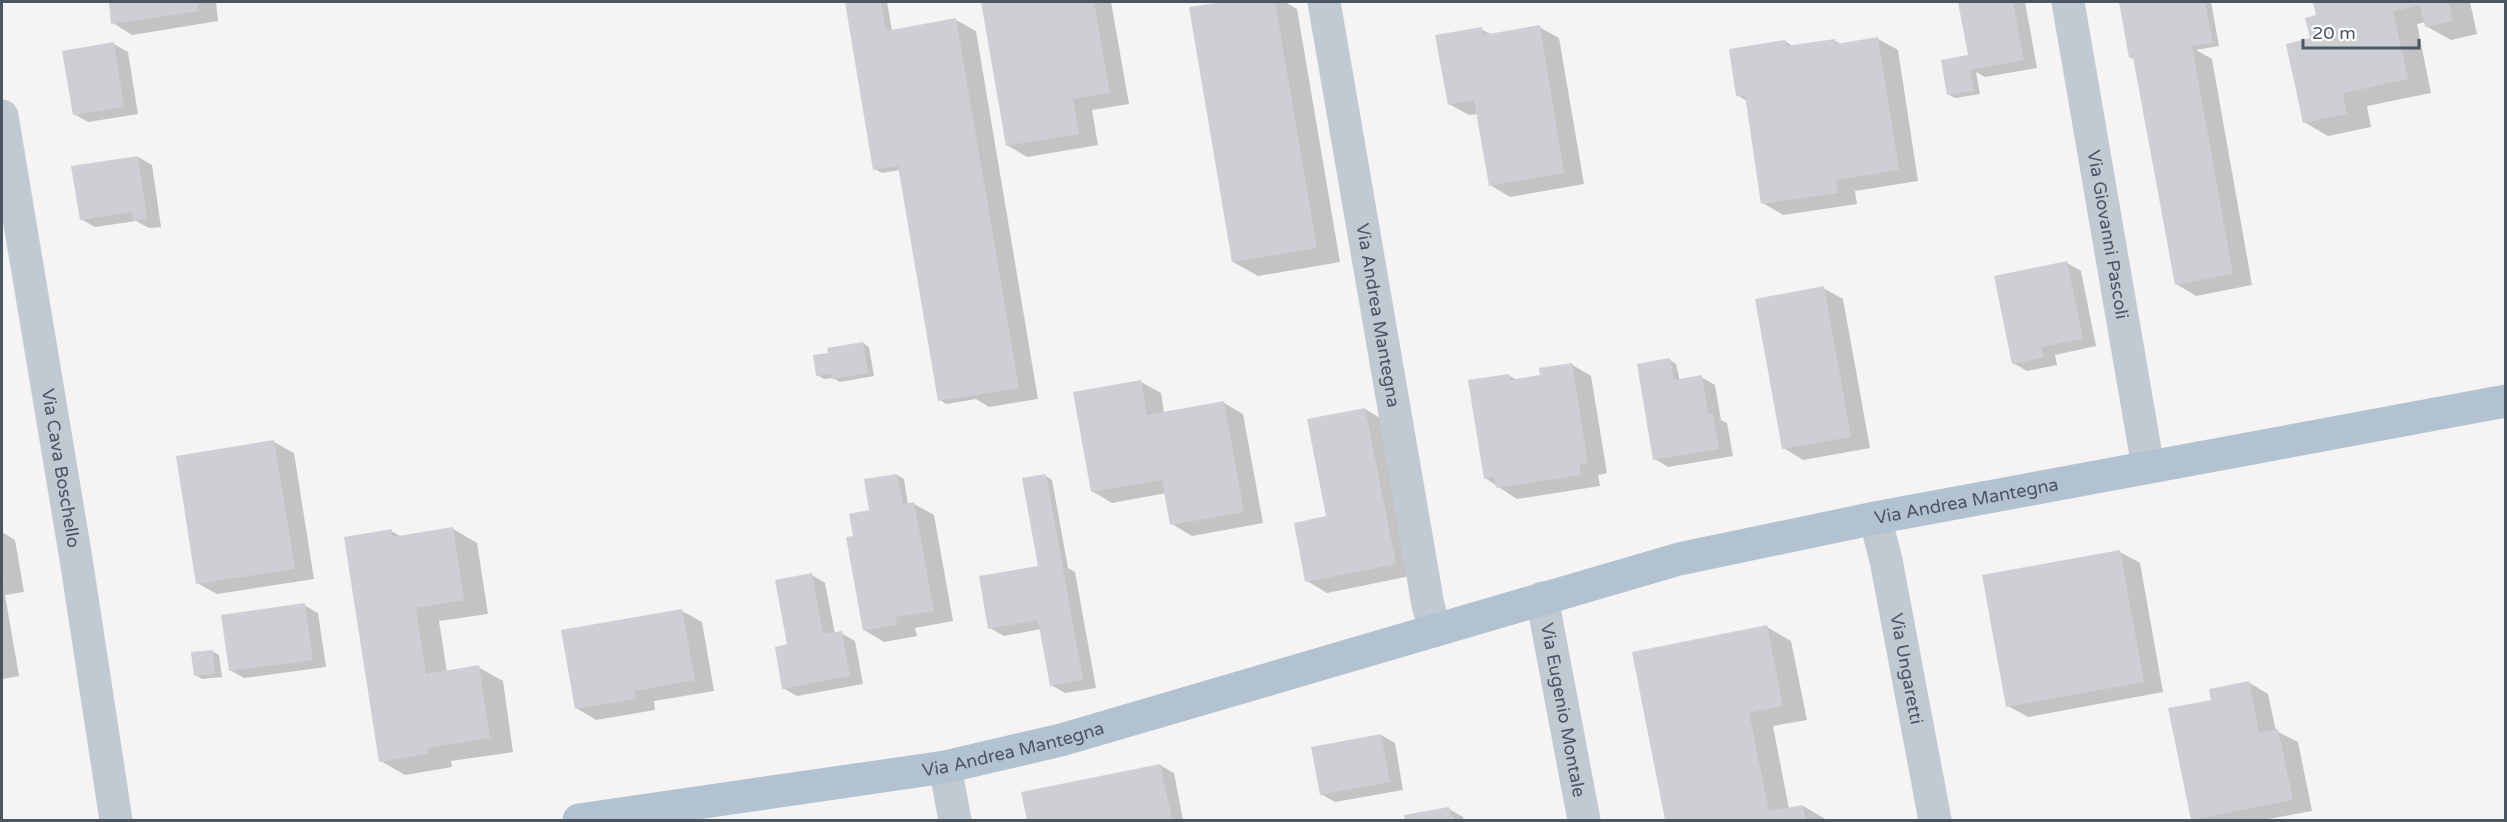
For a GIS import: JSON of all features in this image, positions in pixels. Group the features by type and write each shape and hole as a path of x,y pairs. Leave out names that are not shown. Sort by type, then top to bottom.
{"main road":[{"name":"Via Andrea Mantegna","path":"579,820 945,767 1061,740 1542,598 1679,560 1875,518 2505,401"}],"street":[{"name":"Via Andrea Mantegna","path":"1324,2 1428,605 1435,630"},
{"name":"Via Giovanni Pascoli","path":"2067,2 2148,467"},
{"name":"Via Cava Boschello","path":"2,116 76,559 116,820"},
{"name":"Via Ungaretti","path":"1875,518 1889,577 1935,820"},
{"name":"Via Eugenio Montale","path":"1542,598 1584,820"},
{"path":"945,767 955,820"}],"building":[{"path":"109,2 198,2 199,11 111,24"},
{"path":"845,2 881,2 886,31 956,18 1019,388 938,401 898,166 873,170"},
{"path":"981,2 1094,2 1110,93 1073,99 1079,134 1006,146"},
{"path":"1224,2 1275,2 1317,248 1232,262 1189,7"},
{"path":"1958,2 2013,2 2024,60 1970,70 1974,91 1947,95 1941,60 1968,55"},
{"path":"2119,2 2205,2 2213,43 2192,46 2233,274 2175,285 2133,57 2129,58"},
{"path":"2313,2 2449,2 2453,21 2425,27 2420,5 2393,11 2408,79 2343,93 2347,114 2303,123 2286,44 2310,38 2305,18 2316,15"},
{"path":"1540,25 1564,173 1489,186 1474,100 1448,105 1435,35 1482,27 1483,35"},
{"path":"1878,37 1899,170 1836,180 1838,193 1761,204 1745,95 1736,96 1729,49 1785,40 1786,46 1835,39 1836,44"},
{"path":"114,42 124,107 73,115 62,51"},
{"path":"138,156 147,219 133,221 132,212 80,220 71,166"},
{"path":"2067,261 2083,339 2041,347 2044,357 2012,364 1994,276"},
{"path":"1824,286 1851,437 1782,449 1755,299"},
{"path":"863,342 868,373 832,379 831,374 816,376 813,355 828,353 827,348"},
{"path":"1670,358 1674,380 1702,375 1708,414 1713,414 1719,449 1653,460 1637,364"},
{"path":"1572,363 1588,463 1579,464 1581,475 1496,488 1494,477 1484,479 1468,380 1509,374 1510,380 1540,375 1539,368"},
{"path":"1141,380 1147,415 1224,401 1244,512 1170,525 1162,480 1091,492 1073,392"},
{"path":"1365,408 1396,564 1305,582 1294,523 1326,516 1307,419"},
{"path":"274,440 295,569 196,584 176,456"},
{"path":"897,474 903,504 914,502 934,611 896,617 897,625 863,631 846,537 853,536 849,514 869,510 864,479"},
{"path":"1046,474 1083,680 1050,686 1038,620 988,629 979,576 1038,566 1022,478"},
{"path":"453,527 464,600 416,608 426,674 479,665 490,738 427,748 428,754 379,762 344,537 392,529 392,537"},
{"path":"2120,550 2144,682 2006,707 1982,575"},
{"path":"812,573 823,634 842,631 850,676 782,689 775,647 787,644 775,580"},
{"path":"305,603 313,660 229,671 221,615"},
{"path":"682,609 695,680 635,691 636,699 575,709 561,630"},
{"path":"1767,625 1783,706 1749,713 1769,811 1803,805 1806,820 1665,820 1632,652"},
{"path":"213,650 215,674 194,676 191,652"},
{"path":"2249,681 2259,733 2278,729 2293,800 2191,820 2168,708 2211,700 2209,689"},
{"path":"1381,734 1390,782 1320,795 1311,747"},
{"path":"1160,764 1172,820 1027,820 1021,792"},
{"path":"1449,807 1452,820 1405,820 1404,815"}]}
